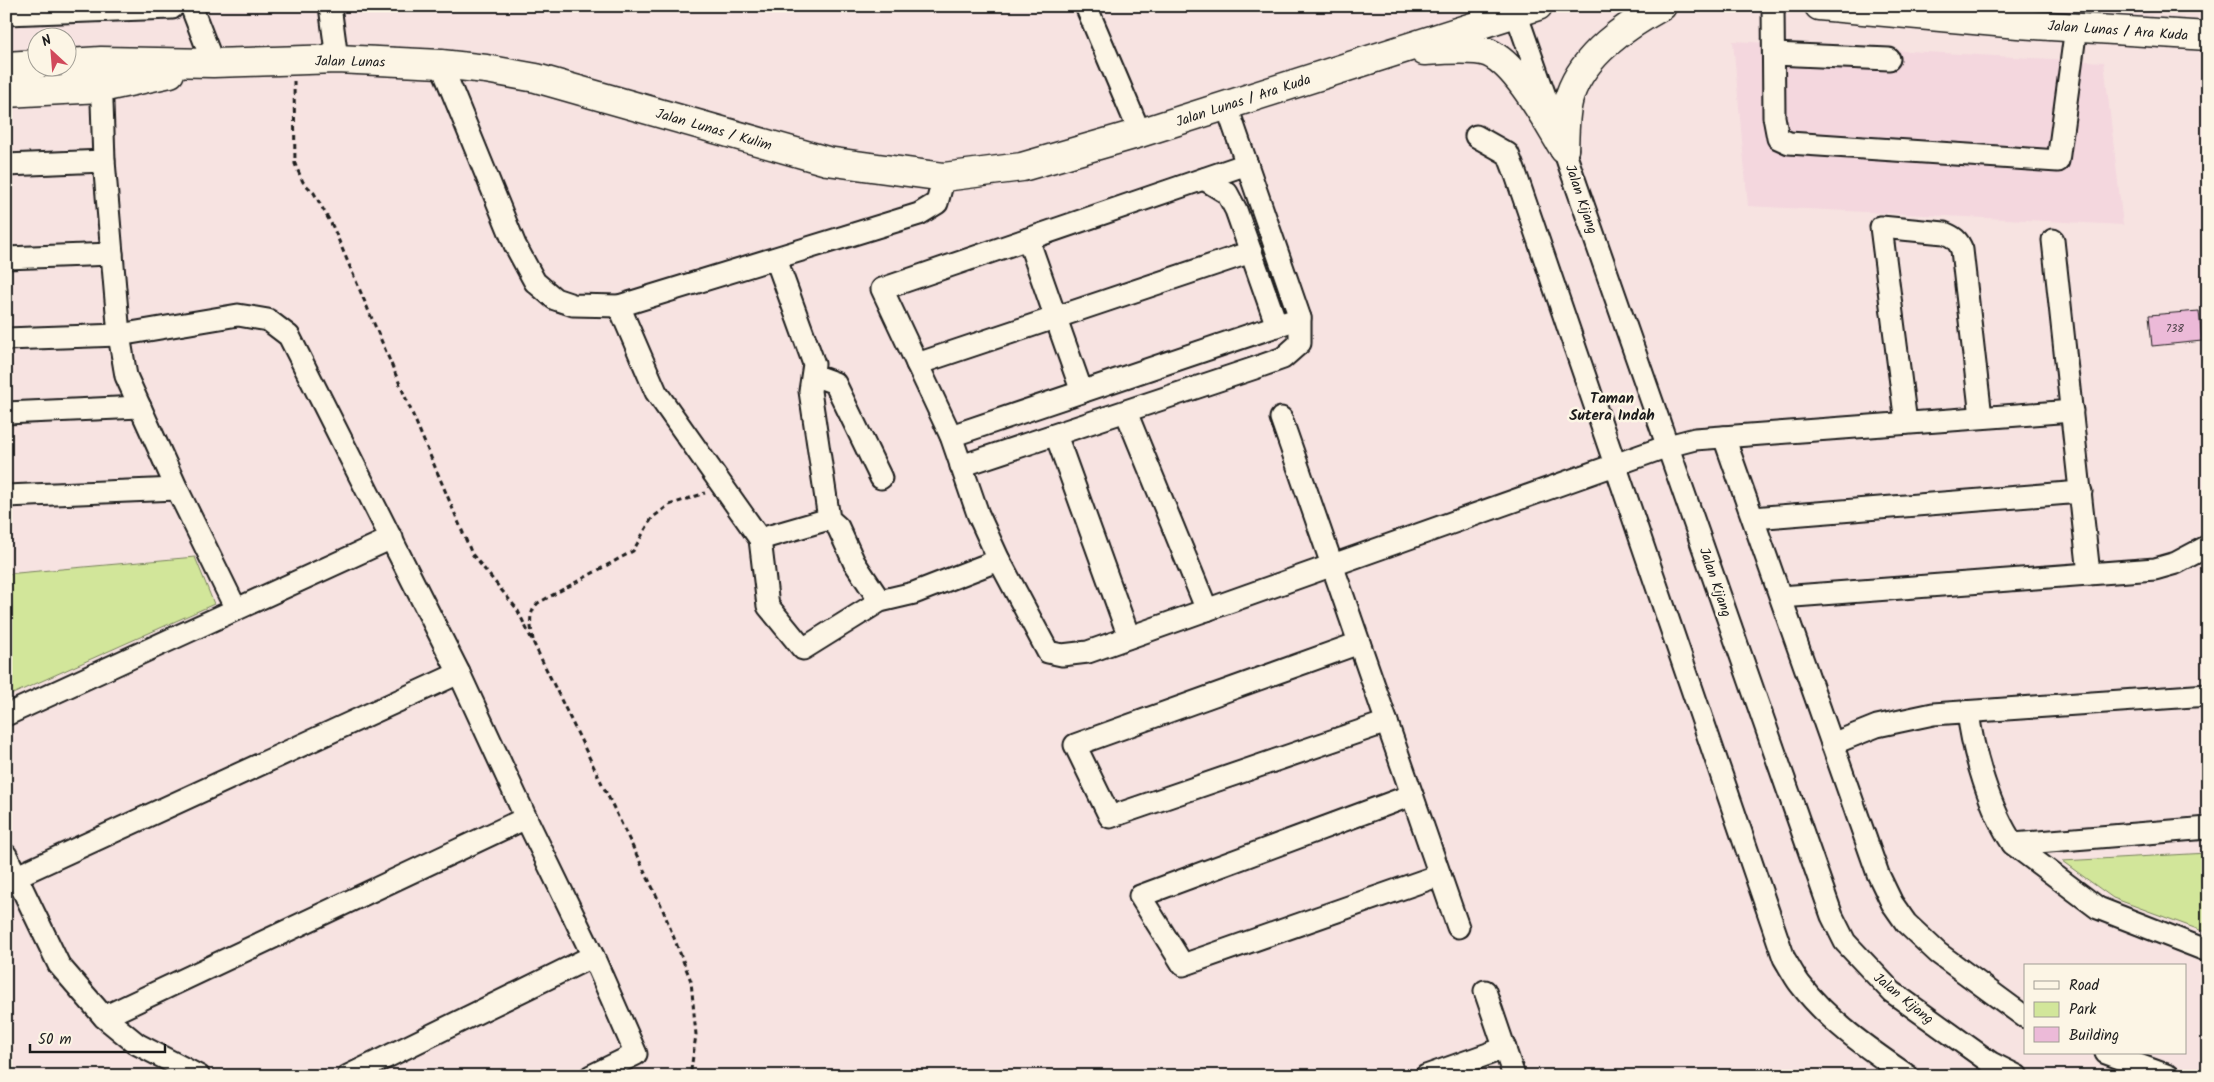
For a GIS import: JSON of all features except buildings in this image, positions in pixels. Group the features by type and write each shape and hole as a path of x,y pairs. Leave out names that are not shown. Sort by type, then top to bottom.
{"main road":[{"path":"1564,149 1566,117 1570,95 1586,64 1610,41 1639,19 1662,6"},
{"name":"Jalan Lunas / Ara Kuda","path":"1820,6 2016,15 2076,27 2208,36"},
{"name":"Jalan Lunas / Ara Kuda","path":"944,177 1022,167 1140,133 1226,104 1527,10"},
{"path":"1390,53 1458,50 1488,52 1506,65 1527,90 1564,149"},
{"name":"Jalan Lunas","path":"78,62 213,63 337,59 442,64 486,69"},
{"name":"Jalan Lunas","path":"6,93 101,88 213,63"},
{"path":"6,66 28,65"},
{"name":"Jalan Lunas / Kulim","path":"486,69 536,78 827,161 944,177"}],"street":[{"path":"330,6 337,59"},
{"path":"1086,6 1140,133"},
{"path":"1773,6 1774,117 1778,138 1789,143 2058,161 2076,27"},
{"path":"6,14 178,7 213,63"},
{"name":"Jalan Kijang","path":"1527,10 1564,149 1832,916 1845,942 1892,992 1991,1063 2017,1076"},
{"path":"1774,54 1889,59"},
{"path":"100,61 104,161 118,335 126,376 177,489 236,609"},
{"path":"442,64 515,245 535,282 555,299 573,305 619,306 919,214 937,203 944,177"},
{"path":"962,466 1283,358 1300,343 1300,318 1226,104"},
{"path":"1476,136 1508,154 1784,958 1799,983 1818,1005 1858,1041 1908,1076"},
{"path":"6,165 104,161"},
{"path":"1247,164 882,289 951,436 978,514 999,560 1048,652 1062,655 1088,652 1668,446 1695,440 1724,437 2072,411"},
{"path":"1204,179 1227,193 1236,210 1277,326"},
{"path":"1906,423 1882,227 1944,233 1953,236 1958,241 1962,250 1981,418"},
{"path":"1028,239 1082,392"},
{"path":"2053,240 2089,574"},
{"path":"917,364 1251,252"},
{"path":"6,258 112,254"},
{"path":"776,258 814,364 810,391 829,519 838,527 854,562 880,601"},
{"path":"619,306 656,392 760,539 768,606 803,650 880,601 914,593 999,560"},
{"path":"6,339 118,335 238,315 268,320 289,336 392,538 458,673 593,956 636,1054 592,1076"},
{"path":"951,436 1300,318"},
{"path":"813,376 835,383 881,478"},
{"path":"6,413 140,408"},
{"path":"1126,412 1207,610"},
{"path":"1281,418 1458,928"},
{"path":"1056,435 1129,637"},
{"path":"1724,437 1878,874 1892,903 1906,923 1938,953 2024,1016"},
{"path":"6,496 177,489"},
{"path":"1753,518 2080,492"},
{"path":"760,539 829,519"},
{"path":"6,715 392,538"},
{"path":"1781,597 2154,569 2176,563 2208,546"},
{"path":"1359,643 1075,745 1110,817 1387,722"},
{"path":"17,876 458,673"},
{"path":"1832,744 1877,726 1933,714 2208,695"},
{"path":"1968,712 1977,758 2003,830 2013,844 2098,908 2208,951"},
{"path":"1412,795 1140,896 1183,965 1440,875"},
{"path":"104,1017 526,818"},
{"path":"2013,844 2208,828"},
{"path":"6,855 59,965 104,1017 137,1044 198,1076"},
{"path":"348,1076 593,956"},
{"path":"1485,991 1514,1076"},
{"path":"1426,1076 1505,1048"},
{"path":"2109,1054 2169,1076"}],"path":[{"path":"293,60 295,164 303,182 314,193 333,227 472,554 517,609 661,905 691,981 696,1035 691,1070"},
{"path":"534,643 530,618 531,610 538,602 633,551 652,518 669,506 723,486"}],"shaded area":[{"path":"1733,41 2104,62 2123,225 1748,206"}],"green space":[{"path":"195,557 214,604 6,697 6,574"},
{"path":"2208,853 2208,933 2113,898 2062,861"}],"district":[{"name":"Taman Sutera Indah","path":"1612,406"}]}
